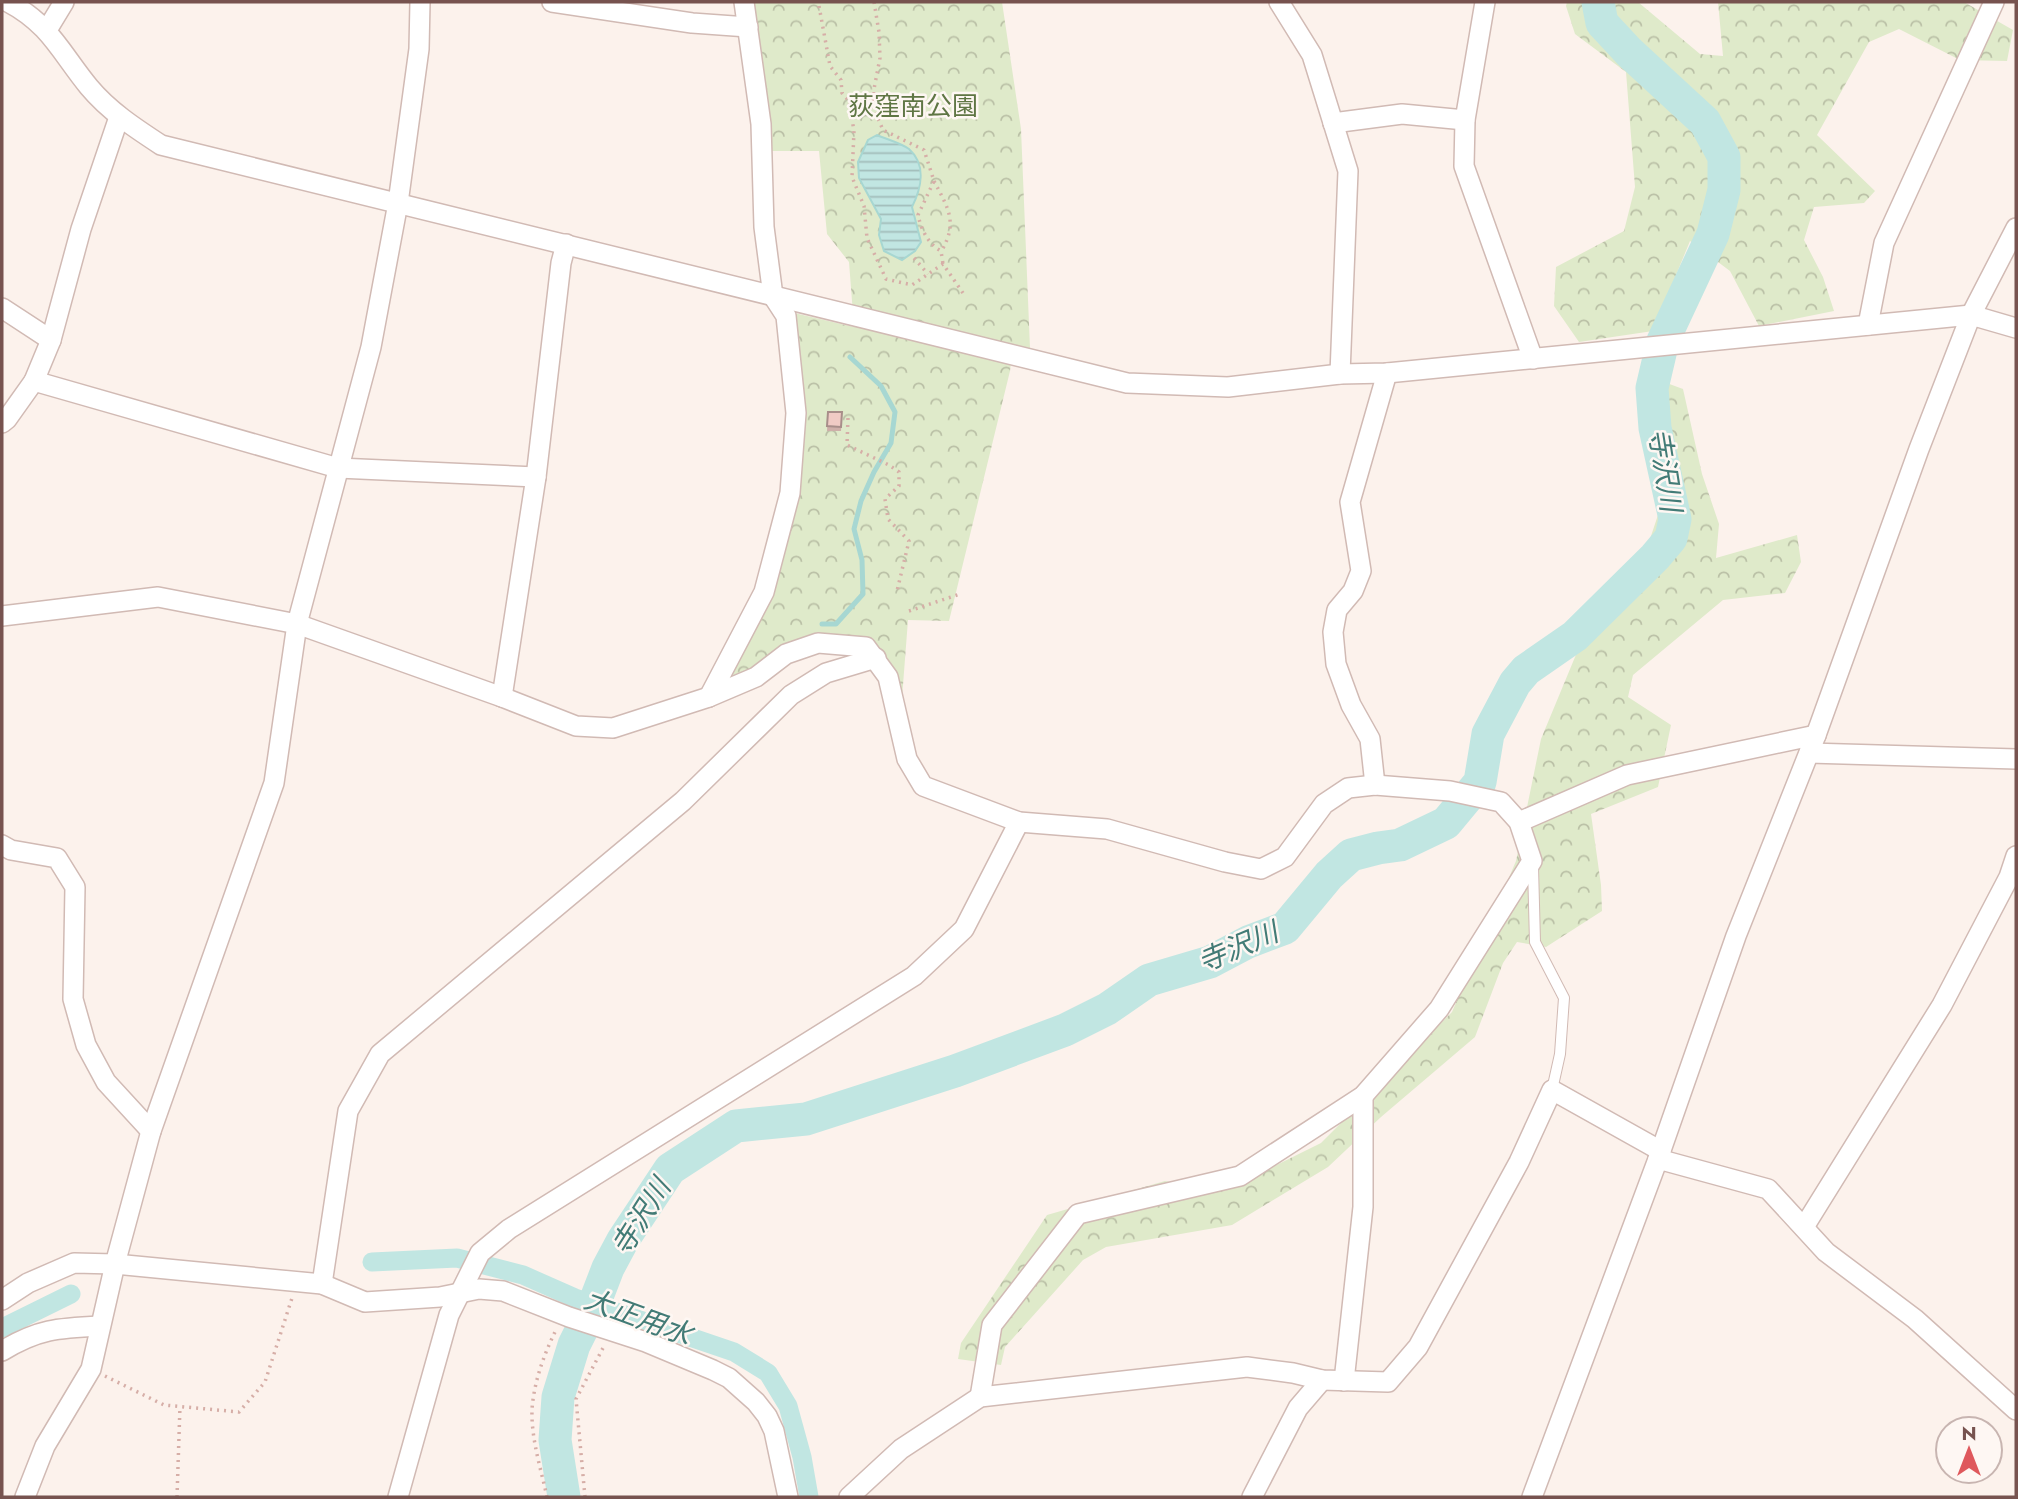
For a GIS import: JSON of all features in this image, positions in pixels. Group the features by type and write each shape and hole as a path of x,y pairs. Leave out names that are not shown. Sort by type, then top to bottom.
{"street":[{"path":"8,2 29,13 47,30 90,88 119,117 161,145 1127,383 1228,387 1340,374 1387,373 1971,315 2016,328"},
{"path":"47,30 64,2"},
{"path":"25,1497 45,1446 91,1369 115,1264 151,1131 274,783 297,624 371,347 398,202 419,49 420,2"},
{"path":"552,2 692,23 748,27"},
{"path":"709,697 764,592 790,494 796,413 786,316 773,296 764,227 761,124 744,2"},
{"path":"1279,2 1312,55 1348,171 1340,374"},
{"path":"1485,2 1465,120 1464,166 1533,359"},
{"path":"1868,326 1884,243 1994,2"},
{"path":"1333,122 1402,114 1465,120"},
{"path":"2,424 34,381 51,340 81,229 119,117"},
{"path":"1532,1497 1659,1155 1736,936 1812,744 1892,519 1971,315 2016,228"},
{"path":"502,697 536,477 561,263 566,244"},
{"path":"2,307 51,340"},
{"path":"1375,785 1370,739 1351,705 1336,664 1333,632 1337,610 1353,592 1360,571 1350,502 1387,373"},
{"path":"34,381 338,468 536,477"},
{"path":"2,616 158,597 297,624 576,726 613,728 709,697 756,677 786,654 818,643 866,647 888,677 907,760 923,786 1020,821 1107,829 1225,862 1261,869 1285,857 1324,804 1348,788 1375,785 1450,791 1501,802 1519,822 1532,861 1439,1009 1363,1096 1240,1177 1078,1213 992,1325 980,1397"},
{"path":"322,1284 348,1111 380,1054 683,800 790,695 826,673 876,659"},
{"path":"1519,822 1627,775 1812,744 2016,759"},
{"path":"398,1497 449,1315 480,1253 509,1229 914,976 964,929 1020,821"},
{"path":"2,845 11,850 57,858 75,887 72,999 86,1045 106,1082 151,1131"},
{"path":"1804,1227 1941,1005 2009,877 2016,856"},
{"path":"849,1497 901,1449 980,1397 1247,1367 1322,1380 1388,1382 1418,1347 1519,1162 1552,1090 1659,1155 1768,1189 1826,1252 1915,1318 2016,1410"},
{"path":"1343,1381 1363,1207 1363,1096"},
{"path":"2,1300 28,1283 74,1263 115,1264 322,1284 365,1303 463,1286 503,1291 646,1342 729,1378 756,1402 767,1416 774,1431 788,1497"},
{"path":"2,1351 24,1337 55,1328 100,1326"},
{"path":"1252,1497 1298,1408 1322,1380"}],"lane":[{"path":"1532,861 1535,942 1564,998 1560,1054 1552,1090"}],"path":[{"path":"874,2 880,58 873,107 883,130 924,150 934,181 951,213 949,237 941,251 943,264 965,296"},
{"path":"819,6 830,66 841,80 842,93 849,101 854,131 852,177 864,206 867,238 886,279 912,285 943,264"},
{"path":"934,181 918,215 921,227 932,246 941,251"},
{"path":"914,257 928,275"},
{"path":"848,418 847,445 899,472 899,486 885,499 888,519 909,541 897,592"},
{"path":"909,611 960,594"},
{"path":"91,1369 164,1405 239,1412 265,1382 298,1282"},
{"path":"547,1497 535,1440 532,1408 543,1357 566,1315"},
{"path":"585,1497 576,1399 608,1330"},
{"path":"177,1497 180,1406"}],"green space":[{"name":"荻窪南公園","path":"751,2 1002,2 1021,129 1030,348 1013,345 1010,371 949,621 908,620 901,711 892,675 811,636 753,673 728,681 798,489 790,312 854,327 849,262 827,234 819,151 769,151"},
{"path":"1567,2 1638,2 1700,54 1723,56 1718,2 1964,2 2013,30 2007,61 1960,60 1899,29 1869,42 1817,135 1875,191 1864,203 1814,207 1804,240 1823,277 1834,311 1759,326 1730,271 1690,241 1653,331 1579,342 1554,306 1556,267 1624,231 1635,187 1626,72 1575,34"},
{"path":"1664,382 1683,389 1702,474 1719,524 1716,558 1797,535 1801,562 1785,593 1723,600 1633,675 1628,697 1671,725 1658,787 1591,814 1602,911 1546,947 1517,942 1503,963 1475,1037 1381,1117 1328,1167 1232,1225 1106,1247 1083,1260 1005,1347 1001,1365 958,1359 961,1343 1047,1215 1165,1181 1224,1191 1321,1143 1452,1012 1516,861 1541,739 1580,645 1644,557 1662,503 1650,438"}],"water":[{"path":"877,135 909,149 915,155 920,170 920,185 912,207 921,242 915,251 902,260 884,251 879,235 881,219 859,178 858,162 868,140"}],"building":[{"path":"828,412 842,412 841,427 827,426"}],"waterway":[{"name":"寺沢川","path":"564,1497 555,1440 558,1397 574,1345 623,1240 670,1169 736,1126 806,1119 955,1071 1065,1030 1107,1009 1149,980 1210,962 1248,942 1285,928 1329,875 1351,855 1400,845 1446,823 1480,782 1488,734 1515,683 1526,670 1575,636 1671,538 1675,519 1655,428 1652,388 1663,341 1713,234 1724,190 1724,157 1705,122 1629,52 1602,23 1598,2"},
{"path":"822,624 836,624 863,594 862,560 854,529 861,501 891,443 895,412 881,386 850,357"},
{"name":"大正用水","path":"372,1262 457,1258 523,1275 575,1298 734,1352 768,1373 788,1406 802,1457 809,1497"},
{"name":"大正用水","path":"2,1328 71,1294"}]}
